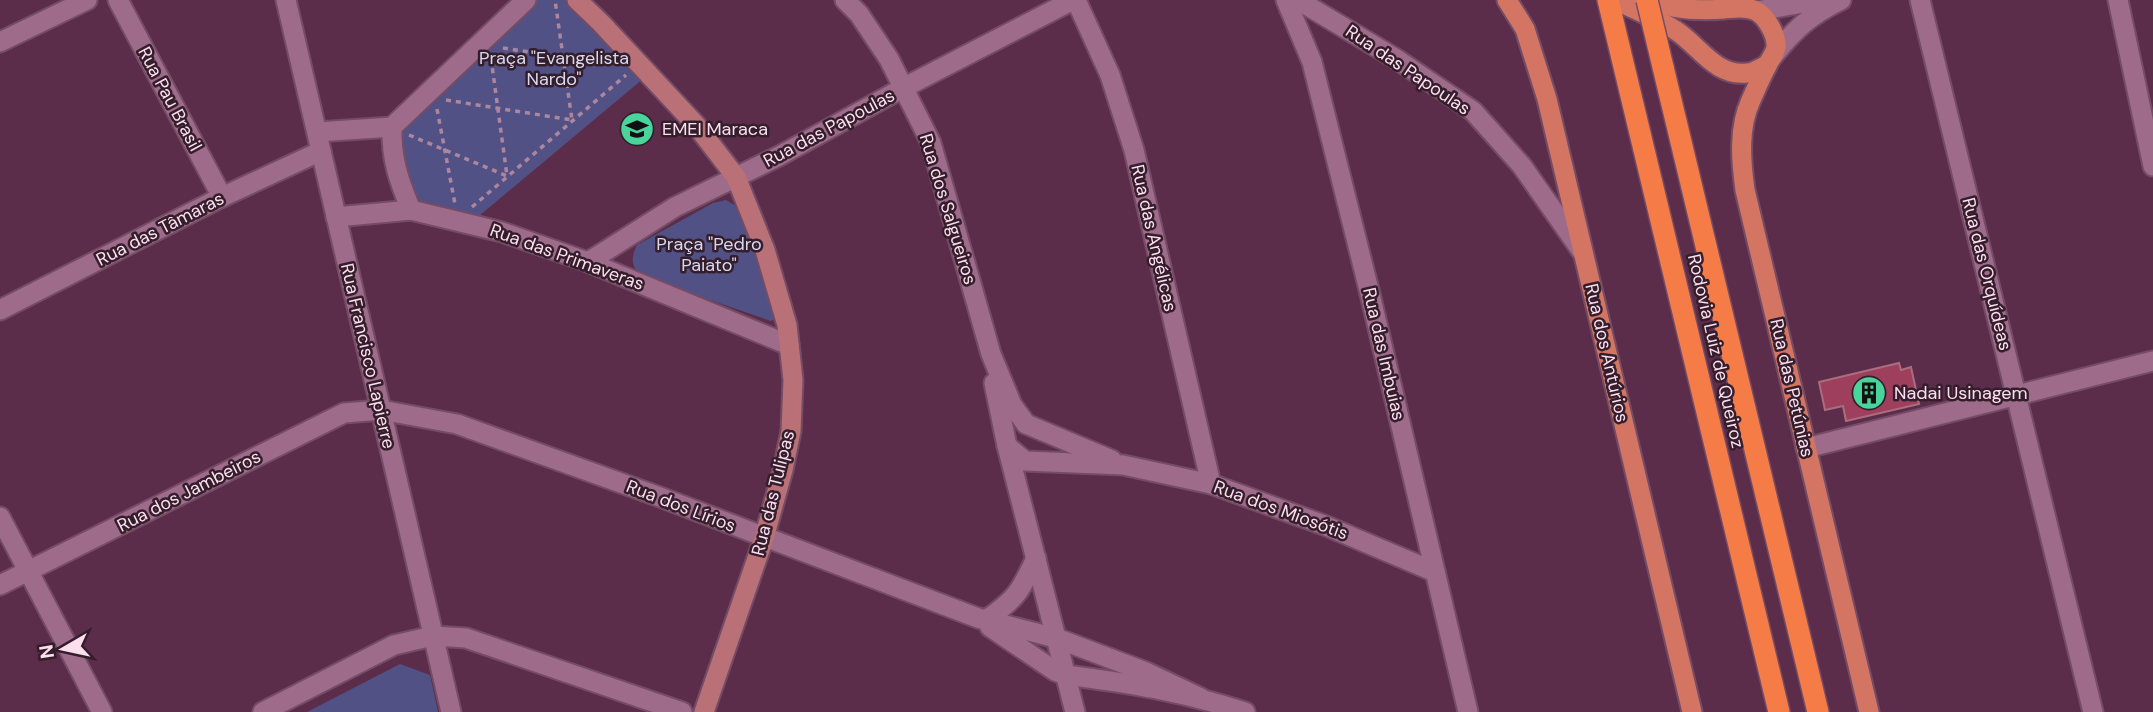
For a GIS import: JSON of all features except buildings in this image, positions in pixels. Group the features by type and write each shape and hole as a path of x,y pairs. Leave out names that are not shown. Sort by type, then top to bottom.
{"highway":[{"name":"Rodovia Luiz de Queiroz","path":"1608,0 1779,712"},
{"name":"Rodovia Luiz de Queiroz","path":"1649,0 1818,712"}],"main road":[{"name":"Rua das Tulipas","path":"577,0 696,125 736,177 765,250 787,325 793,380 791,431 783,470 764,538 704,712"},
{"name":"Rua dos Antúrios","path":"1507,0 1525,29 1543,87 1692,712"},
{"path":"1616,0 1672,28 1690,40 1721,69 1749,73 1770,60 1776,38 1768,23 1750,5 1724,9 1682,9 1649,0"},
{"name":"Rua das Petúnias","path":"1770,60 1749,104 1743,130 1741,159 1745,190 1869,712"}],"street":[{"path":"0,42 87,0"},
{"name":"Rua Pau Brasil","path":"118,0 222,197"},
{"name":"Rua Francisco Lapierre","path":"286,0 451,712"},
{"path":"319,142 392,127 526,0"},
{"name":"Rua dos Salgueiros","path":"845,0 859,14 889,59 931,143 991,354 1012,405 1026,424"},
{"name":"Rua das Papoulas","path":"588,262 676,207 1074,0"},
{"name":"Rua das Angélicas","path":"1074,0 1111,75 1134,150 1211,484"},
{"name":"Rua das Imbuias","path":"1286,0 1312,62 1371,298 1468,712"},
{"name":"Rua das Papoulas","path":"1298,0 1398,60 1473,111 1522,166 1583,254"},
{"path":"1750,5 1820,0"},
{"path":"1770,60 1794,30 1841,0"},
{"name":"Rua das Orquídeas","path":"1920,0 2093,712"},
{"path":"2118,0 2153,166"},
{"path":"392,127 391,149 396,171 411,210"},
{"name":"Rua das Tâmaras","path":"0,310 222,197 319,142"},
{"name":"Rua das Primaveras","path":"337,217 411,210 502,232 588,262 789,345"},
{"name":"Rua dos Salgueiros","path":"991,354 1007,446 1075,712"},
{"path":"1806,448 2153,361"},
{"name":"Rua dos Lírios","path":"381,410 457,424 982,619 1056,638 1146,672 1201,698"},
{"name":"Rua dos Jambeiros","path":"0,585 344,413 381,410"},
{"path":"1007,446 1026,424"},
{"name":"Rua dos Miosótis","path":"1026,424 1123,465"},
{"name":"Rua dos Miosótis","path":"1007,446 1025,461 1123,465 1211,484 1347,534 1435,572"},
{"path":"0,517 102,712"},
{"path":"982,619 1010,603 1022,590 1036,558"},
{"name":"Rua dos Lírios","path":"982,619 1055,671 1066,675 1142,685 1201,698 1245,712"},
{"path":"263,712 394,645 433,636 466,638 681,712"}],"path":[{"path":"555,0 572,120"},
{"path":"502,47 563,57 639,64"},
{"path":"491,58 508,176"},
{"path":"458,220 639,64"},
{"path":"458,220 435,99 572,120"},
{"path":"392,127 508,176"}],"green space":[{"name":"Praça \"Evangelista Nardo\"","path":"530,0 576,0 644,78 473,221 423,205 412,192 392,127"},
{"name":"Praça \"Pedro Paiato\"","path":"726,200 736,206 779,312 778,317 771,321 640,276 635,268 633,257 637,245 713,203"},
{"path":"400,664 430,675 438,712 307,712"}],"place":[{"name":"EMEI Maraca","path":"637,129"},
{"name":"Nadai Usinagem","path":"1869,393"}]}
